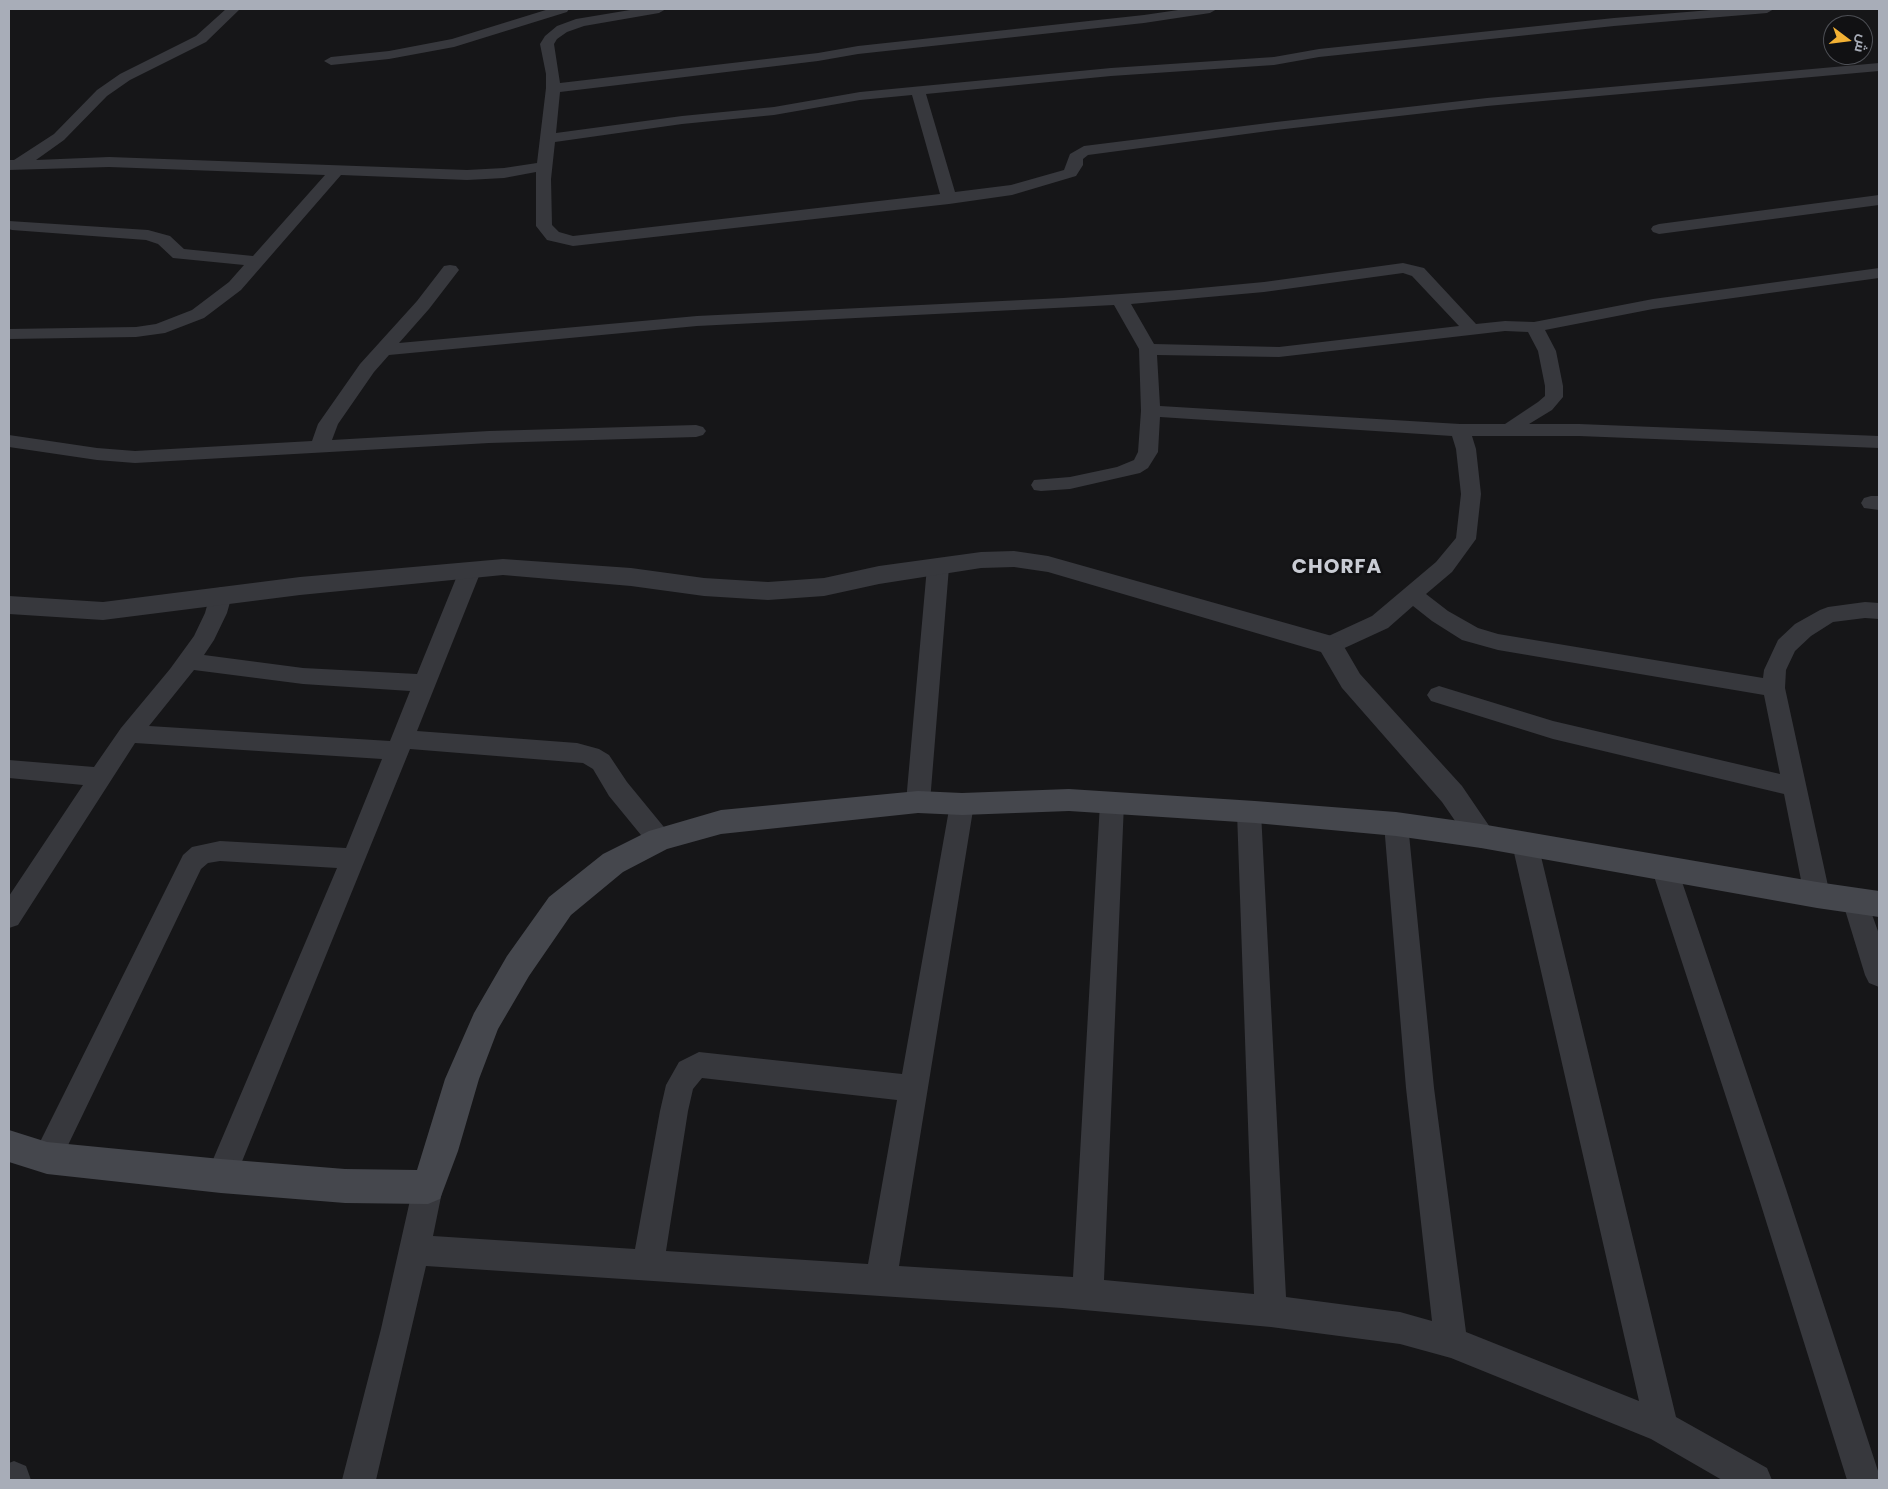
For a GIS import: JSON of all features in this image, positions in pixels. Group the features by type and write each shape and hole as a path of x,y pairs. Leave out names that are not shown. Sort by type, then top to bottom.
{"main road":[{"path":"9,1146 47,1158 221,1176 345,1186 428,1187 466,1069 485,1023 518,966 560,906 613,863 659,839 722,822 918,802 962,804 1069,800 1249,812 1396,824 1480,836 1817,895 1867,902"}],"street":[{"path":"13,165 59,137 102,93 125,76 189,46 200,39 233,9"},
{"path":"331,61 422,50 497,31 562,9"},
{"path":"659,9 581,22 562,28 552,36 547,44 549,62 553,74 553,88 549,138 544,166 544,226 553,236 573,241 949,199 1012,190 1070,173 1075,165 1075,157 1084,151 1369,114 1879,67"},
{"path":"553,88 798,59 858,50 1144,19 1210,9"},
{"path":"549,138 682,120 774,111 860,96 918,92 1102,73 1257,63 1319,53 1614,22 1767,9"},
{"path":"536,18 562,28"},
{"path":"918,92 949,199"},
{"path":"13,165 109,162 467,175 504,173 544,166"},
{"path":"9,334 136,332 159,329 198,314 235,286 337,170"},
{"path":"1659,228 1879,200"},
{"path":"12,225 148,235 164,240 180,254 257,261"},
{"path":"384,350 697,321 1120,299 1264,287 1410,269 1418,272 1472,330"},
{"path":"320,447 328,424 367,368 423,305 450,270"},
{"path":"1148,349 1279,352 1352,345 1505,326 1534,326 1653,304 1879,273"},
{"path":"1041,485 1070,482 1133,469 1141,464 1148,452 1151,411 1148,349 1120,299"},
{"path":"1510,429 1545,406 1554,397 1554,386 1547,351 1534,326"},
{"path":"1151,411 1460,430 1579,430 1879,442"},
{"path":"9,605 103,611 221,595 503,567 631,577 704,587 768,591 824,587 879,575 981,560 1014,559 1048,564 1330,645 1380,622 1444,567 1466,539 1471,494 1466,449 1460,430"},
{"path":"9,441 97,454 135,457 489,437 696,431"},
{"path":"918,802 938,567"},
{"path":"221,1176 354,859 470,571"},
{"path":"1412,594 1440,616 1470,634 1498,642 1774,688"},
{"path":"9,917 129,734 203,640 216,613 221,595"},
{"path":"1817,895 1774,688 1775,670 1786,646 1803,630 1828,615 1865,610 1879,611"},
{"path":"1330,645 1351,681 1452,794 1480,836"},
{"path":"188,661 304,676 424,683"},
{"path":"1439,694 1553,730 1794,787"},
{"path":"129,734 577,752 591,756 601,762 618,789 659,839"},
{"path":"9,769 101,777"},
{"path":"1088,1294 1112,803"},
{"path":"881,1279 962,804"},
{"path":"1249,812 1271,1311"},
{"path":"1396,824 1420,1088 1451,1342"},
{"path":"1525,844 1662,1427"},
{"path":"47,1158 192,862 201,854 220,851 354,859"},
{"path":"1664,867 1771,1189 1864,1480"},
{"path":"1867,902 1879,975"},
{"path":"648,1264 674,1111 680,1085 689,1071 699,1065 715,1066 914,1088"},
{"path":"359,1480 398,1329 428,1187"},
{"path":"414,1250 1088,1294 1271,1311 1400,1328 1451,1342 1662,1427 1744,1477"}],"district":[{"name":"CHORFA","path":"1337,568"}]}
